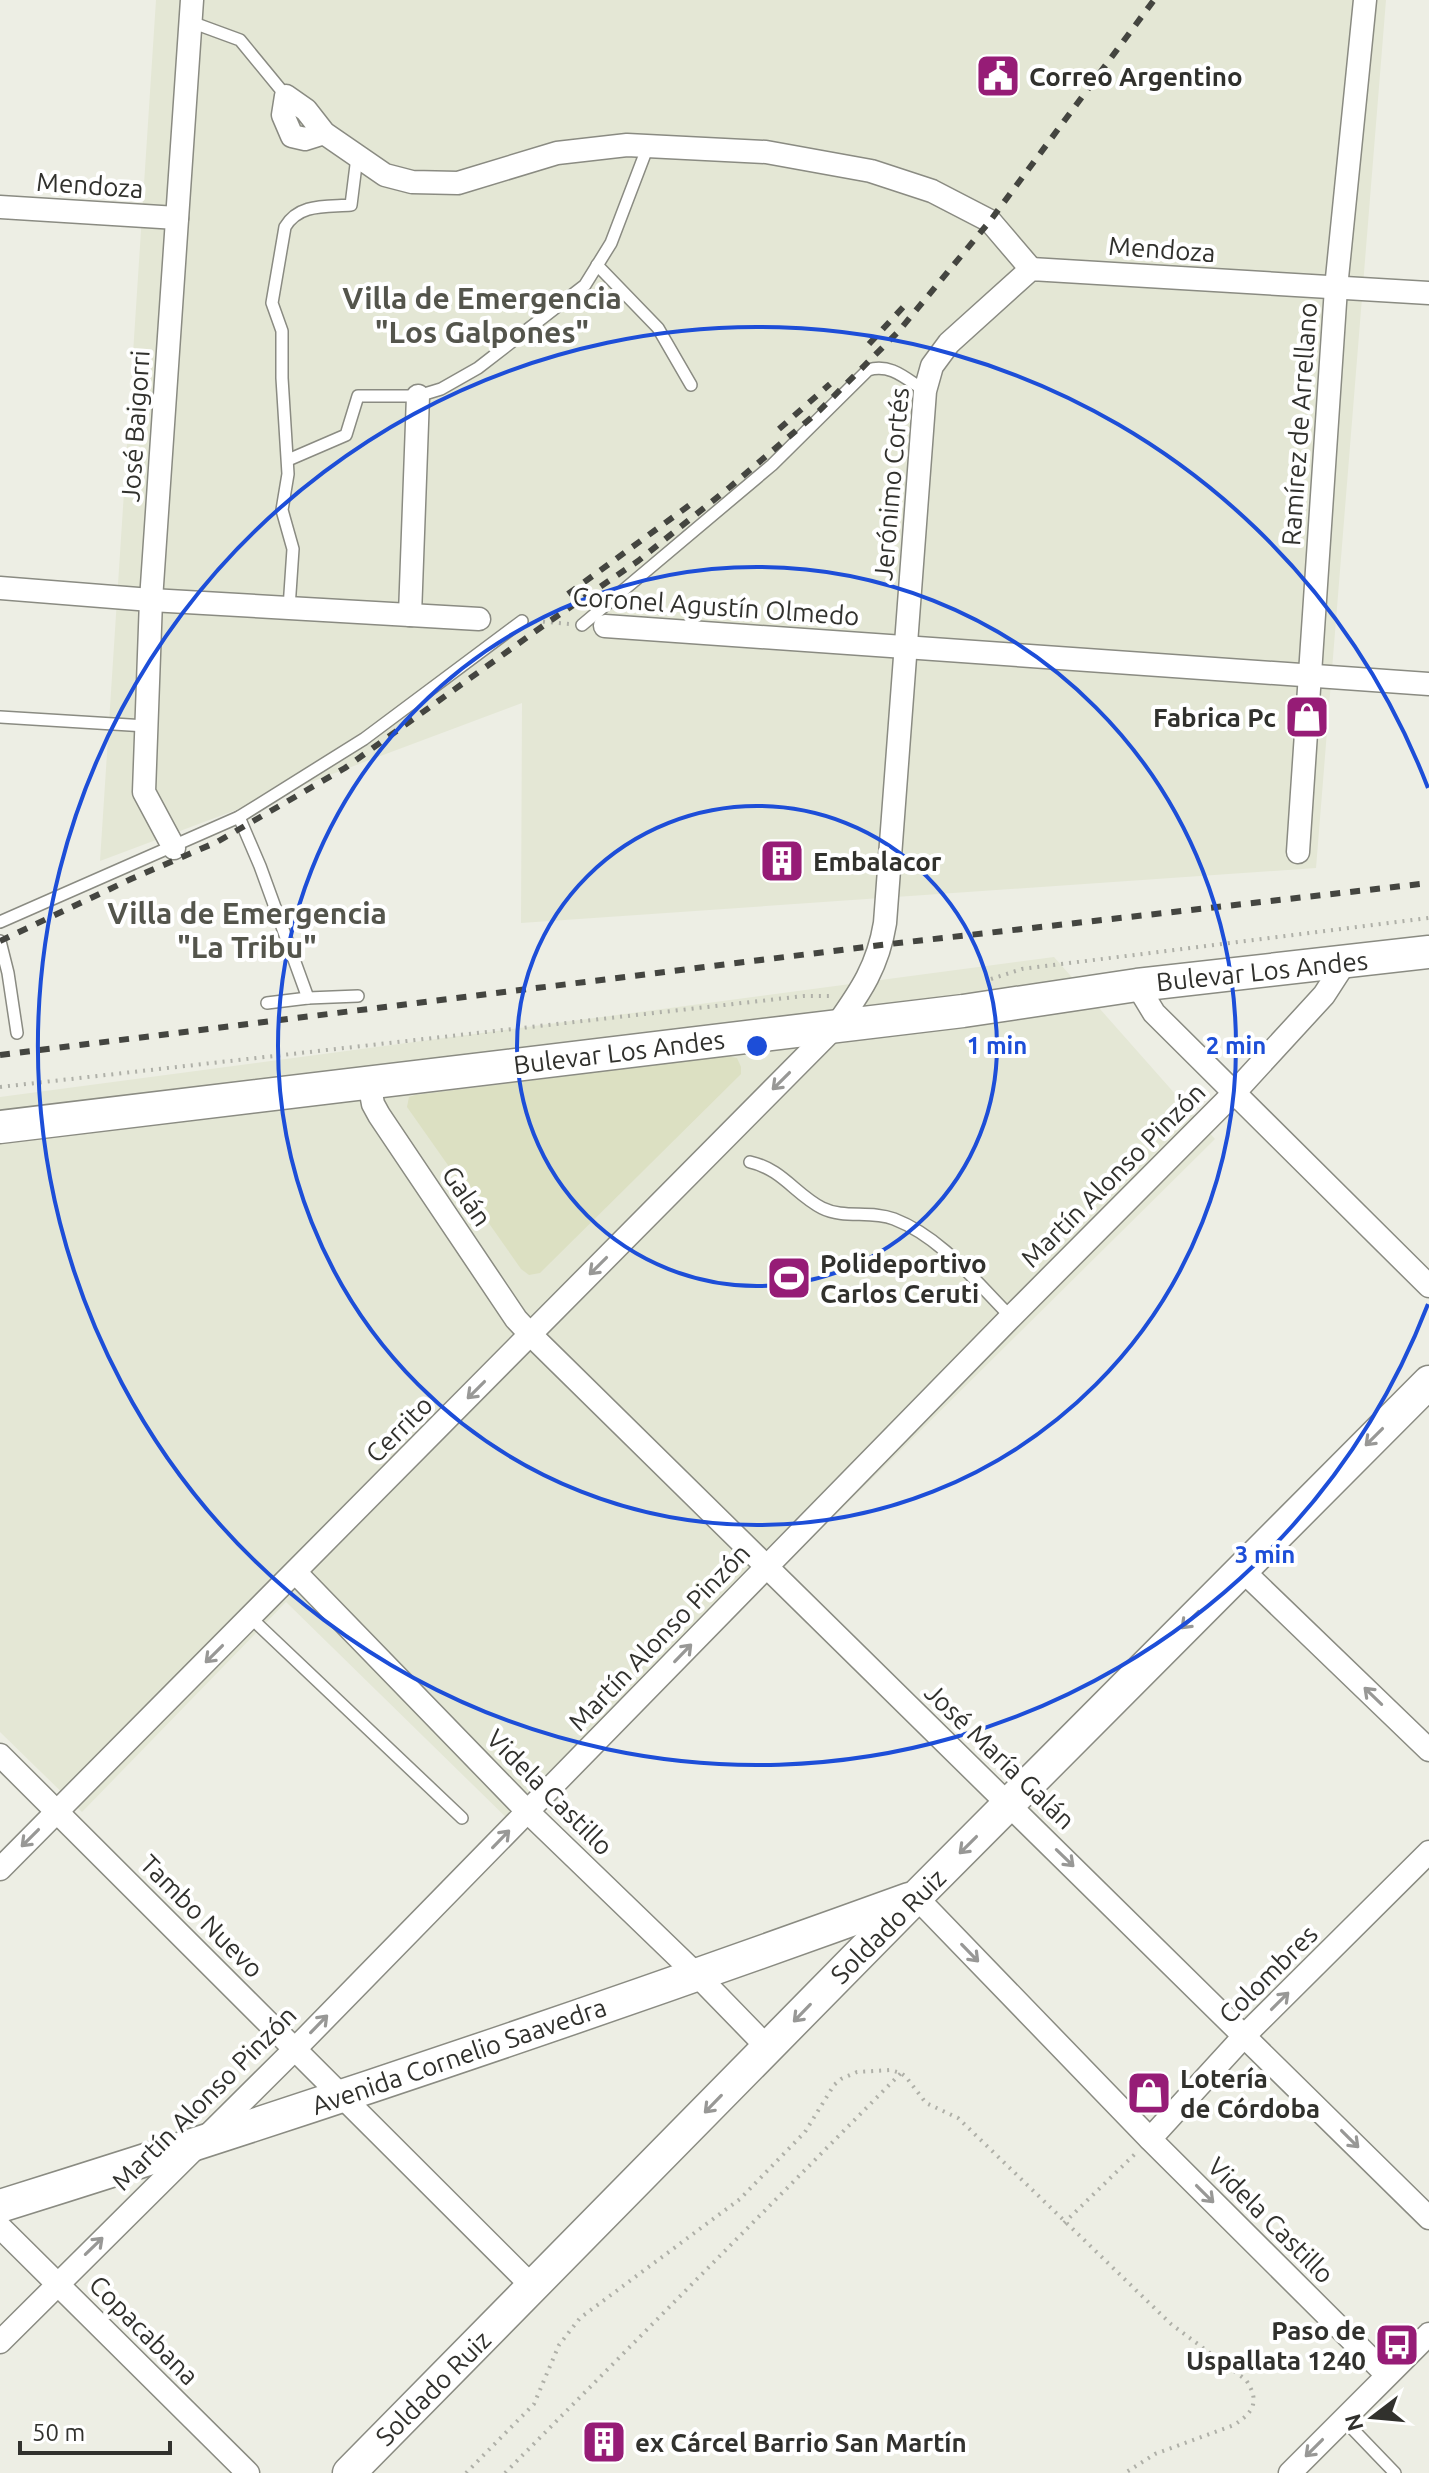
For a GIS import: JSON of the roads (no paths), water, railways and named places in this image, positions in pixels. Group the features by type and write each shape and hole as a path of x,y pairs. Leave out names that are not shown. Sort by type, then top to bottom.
{"main road":[{"name":"Bulevar Los Andes","path":"0,1127 836,1026 1137,985 1429,952"},
{"name":"Soldado Ruiz","path":"349,2473 1429,1382"},
{"name":"Avenida Cornelio Saavedra","path":"0,2206 198,2145 698,1976 916,1897"}],"street":[{"name":"Ramírez de Arrellano","path":"1298,852 1336,288 1365,0"},
{"name":"José Baigorri","path":"174,848 144,792 151,600 191,11"},
{"path":"286,96 283,115 292,136 305,139 324,133 385,175 412,182 458,183 557,153 627,145 766,152 871,171 932,191 990,221 1031,269"},
{"name":"Mendoza","path":"0,207 177,218"},
{"name":"Mendoza","path":"1031,269 1429,293"},
{"name":"Jerónimo Cortés","path":"836,1026 876,964 885,923 925,391 932,366 949,343 1031,269"},
{"path":"410,615 418,396"},
{"path":"0,588 479,619"},
{"name":"Coronel Agustín Olmedo","path":"605,626 1429,684"},
{"name":"Martín Alonso Pinzón","path":"0,2342 57,2282 296,2048 1234,1093 1324,995 1346,961"},
{"path":"1137,985 1154,1013 1429,1286"},
{"name":"Cerrito","path":"0,1869 836,1026"},
{"name":"Galán","path":"369,1082 373,1104 379,1115 516,1319 531,1335"},
{"name":"José María Galán","path":"531,1335 1429,2218"},
{"path":"1241,1569 1429,1750"},
{"name":"Videla Castillo","path":"296,1573 528,1812 768,2048"},
{"name":"Tambo Nuevo","path":"0,1755 533,2287"},
{"name":"Colombres","path":"1150,2139 1245,2035 1429,1852"},
{"name":"Videla Castillo","path":"916,1897 1150,2139 1387,2375"},
{"name":"Copacabana","path":"0,2227 248,2473"},
{"path":"1290,2473 1429,2334"}],"lane":[{"path":"191,11 240,40 286,96"},
{"path":"288,460 346,435 358,396 418,396 441,389 478,368 585,285 611,243 648,146"},
{"path":"289,608 293,549 282,510 288,460 282,331 272,303 285,227 291,217 308,208 351,205 357,157"},
{"path":"597,265 658,328 691,385"},
{"path":"582,625 772,465 868,370 881,366 925,391"},
{"path":"0,922 239,817 364,739 522,621"},
{"path":"0,717 146,726"},
{"path":"239,817 308,998"},
{"path":"0,941 17,1033"},
{"path":"267,1003 358,996"},
{"path":"750,1162 764,1165 817,1206 835,1215 861,1213 890,1217 924,1233 1011,1317"},
{"path":"251,1618 462,1818"},
{"path":"1343,2419 1395,2473"}],"railway":[{"path":"0,941 217,842 345,768 638,561 730,487 819,411 898,332 990,221 1154,0"},
{"path":"869,344 907,303"},
{"path":"779,429 830,384"},
{"path":"568,594 691,504"},
{"path":"0,1055 881,945 1429,883"}],"place":[{"name":"Correo Argentino","path":"998,76"},
{"name":"Fabrica Pc","path":"1307,717"},
{"name":"Embalacor","path":"782,861"},
{"name":"Polideportivo Carlos Ceruti","path":"789,1278"},
{"name":"Lotería de Córdoba","path":"1149,2093"},
{"name":"Paso de Uspallata 1240","path":"1397,2345"},
{"name":"ex Cárcel Barrio San Martín","path":"604,2442"}],"district":[{"name":"Villa de Emergencia \"Los Galpones\"","path":"482,315"},
{"name":"Villa de Emergencia \"La Tribu\"","path":"247,930"}]}
